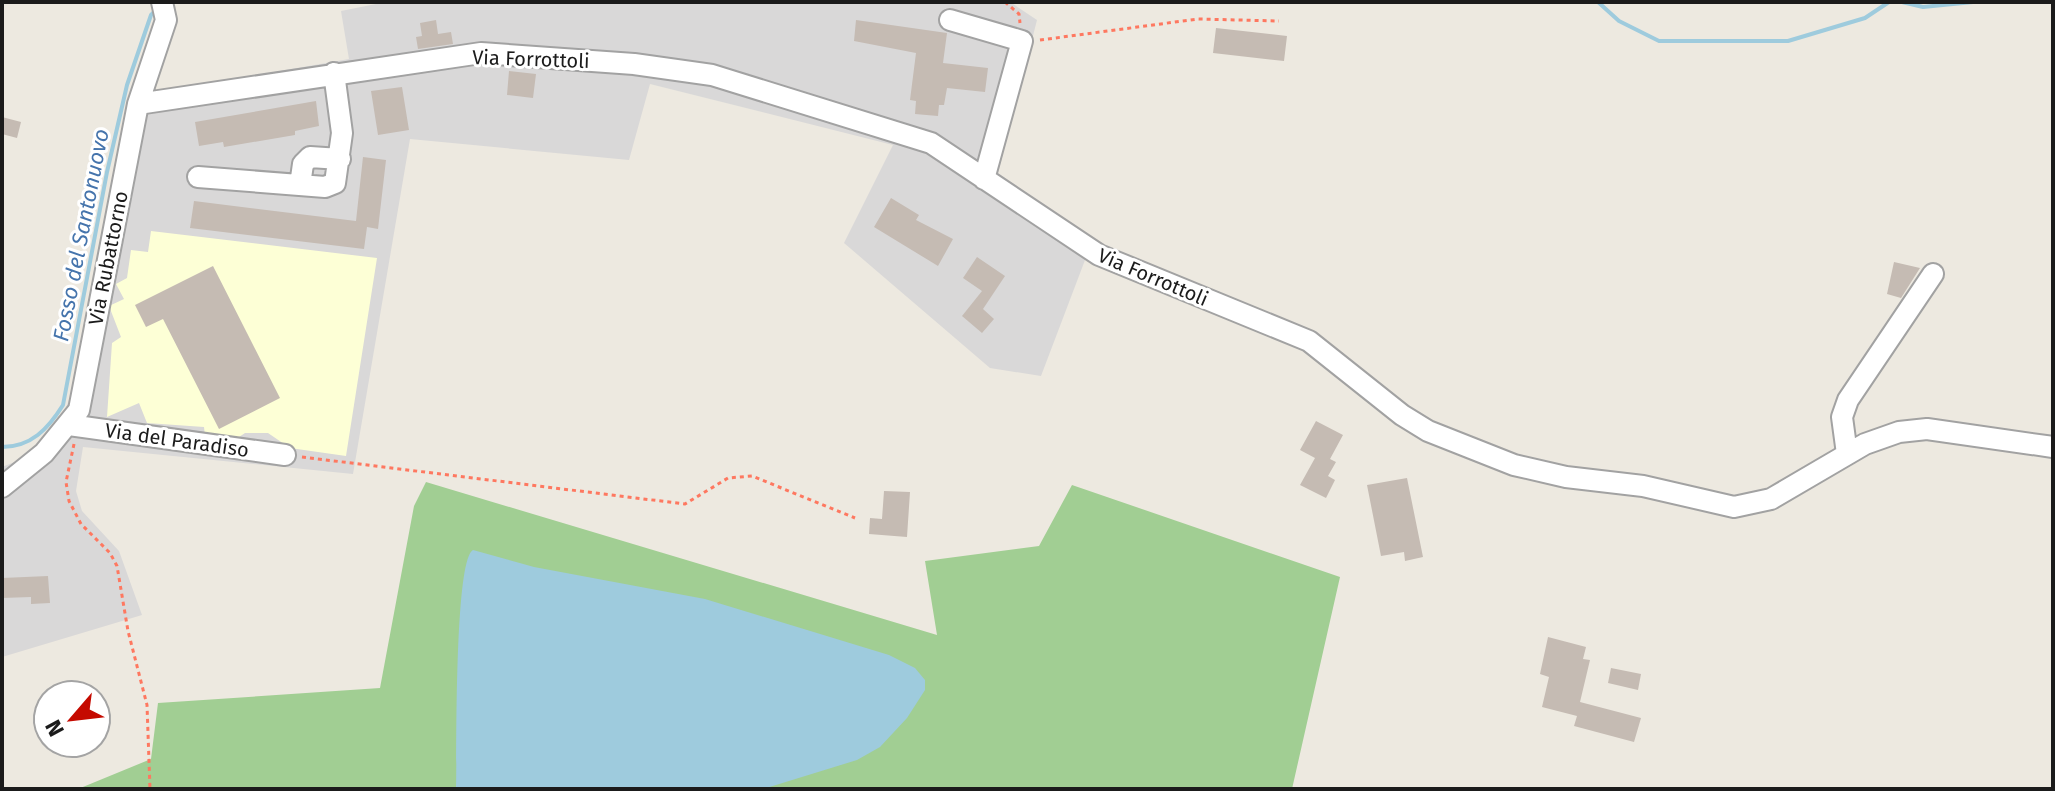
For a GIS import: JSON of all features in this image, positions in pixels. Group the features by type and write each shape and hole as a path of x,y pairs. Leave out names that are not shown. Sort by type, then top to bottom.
{"street":[{"name":"Via Rubattorno","path":"2,487 44,453 79,410 138,104 166,20 164,6"},
{"path":"950,20 1022,41 984,179"},
{"name":"Via Forrottoli","path":"138,104 481,53 634,64 712,75 931,143 1099,255 1309,341 1402,415 1428,431 1514,465 1566,477 1643,486 1734,507 1771,499 1847,454 1899,432 1927,429 2053,447"},
{"path":"198,177 325,187 335,183 342,133 334,73"},
{"path":"300,185 303,164 310,157 340,159"},
{"path":"1847,454 1842,417 1848,400 1933,274"},
{"name":"Via del Paradiso","path":"69,425 285,455"}],"path":[{"path":"1005,2 1019,14 1022,41 1198,19 1279,21"},
{"path":"69,425 74,444 66,482 69,501 81,524 110,553 117,566 128,631 147,705 150,789"},
{"path":"285,455 685,504 728,478 752,476 855,518"}],"shaded area":[{"path":"386,2 1010,2 1037,20 998,173 1093,239 1041,376 990,368 844,243 893,145 650,84 629,160 410,139 353,474 83,447 76,491 82,511 119,551 142,615 2,657 2,467 27,457 60,423 81,369 131,97 349,59 341,11"},
{"path":"151,231 377,258 346,456 290,448 268,433 245,433 236,439 205,436 204,427 147,423 139,403 107,417 112,343 121,337 109,306 124,299 116,284 127,278 131,250 148,252"}],"green space":[{"path":"426,482 937,635 925,561 1039,546 1072,485 1340,577 1292,789 78,789 151,759 158,703 380,688 414,506"}],"water":[{"path":"473,550 534,567 705,599 889,655 915,668 925,680 925,690 907,718 880,747 857,760 763,789 456,789 462,587"}],"building":[{"path":"436,20 438,34 451,32 453,44 418,49 416,37 422,36 420,23"},
{"path":"856,20 947,33 943,63 988,68 985,92 947,88 944,105 939,105 938,116 915,114 916,101 910,100 916,53 854,41"},
{"path":"1216,28 1287,36 1284,61 1213,53"},
{"path":"509,71 536,74 533,98 507,95"},
{"path":"402,87 409,130 378,135 371,91"},
{"path":"316,101 319,126 295,131 295,135 224,147 223,142 199,146 195,122"},
{"path":"2,117 21,122 17,138 2,134"},
{"path":"363,157 386,160 378,229 367,227 364,249 190,228 194,201 356,221"},
{"path":"891,198 919,215 916,220 953,239 938,266 874,227"},
{"path":"977,257 1005,276 983,309 994,319 982,333 962,316 982,291 963,278"},
{"path":"1894,262 1920,268 1901,298 1887,294"},
{"path":"213,266 280,398 219,429 163,319 146,327 135,305"},
{"path":"1316,421 1343,435 1330,459 1336,462 1328,476 1335,480 1326,498 1300,485 1315,458 1300,450"},
{"path":"1407,478 1423,557 1405,561 1404,552 1381,556 1367,485"},
{"path":"884,491 910,492 907,537 869,534 870,518 882,519"},
{"path":"48,576 50,603 31,604 31,597 2,598 2,578"},
{"path":"1548,637 1586,647 1583,659 1590,660 1580,702 1641,718 1634,742 1574,726 1577,716 1542,707 1549,677 1540,674"},
{"path":"1611,668 1641,674 1638,690 1608,683"}],"waterway":[{"name":"Fosso del Santonuovo","path":"1598,2 1619,21 1659,41 1788,41 1865,18 1889,2"},
{"name":"Fosso del Santonuovo","path":"1902,2 1923,7 1973,2"},
{"name":"Fosso del Santonuovo","path":"2,447 22,444 38,435 63,405 107,172 127,85 151,15 157,9"}]}
